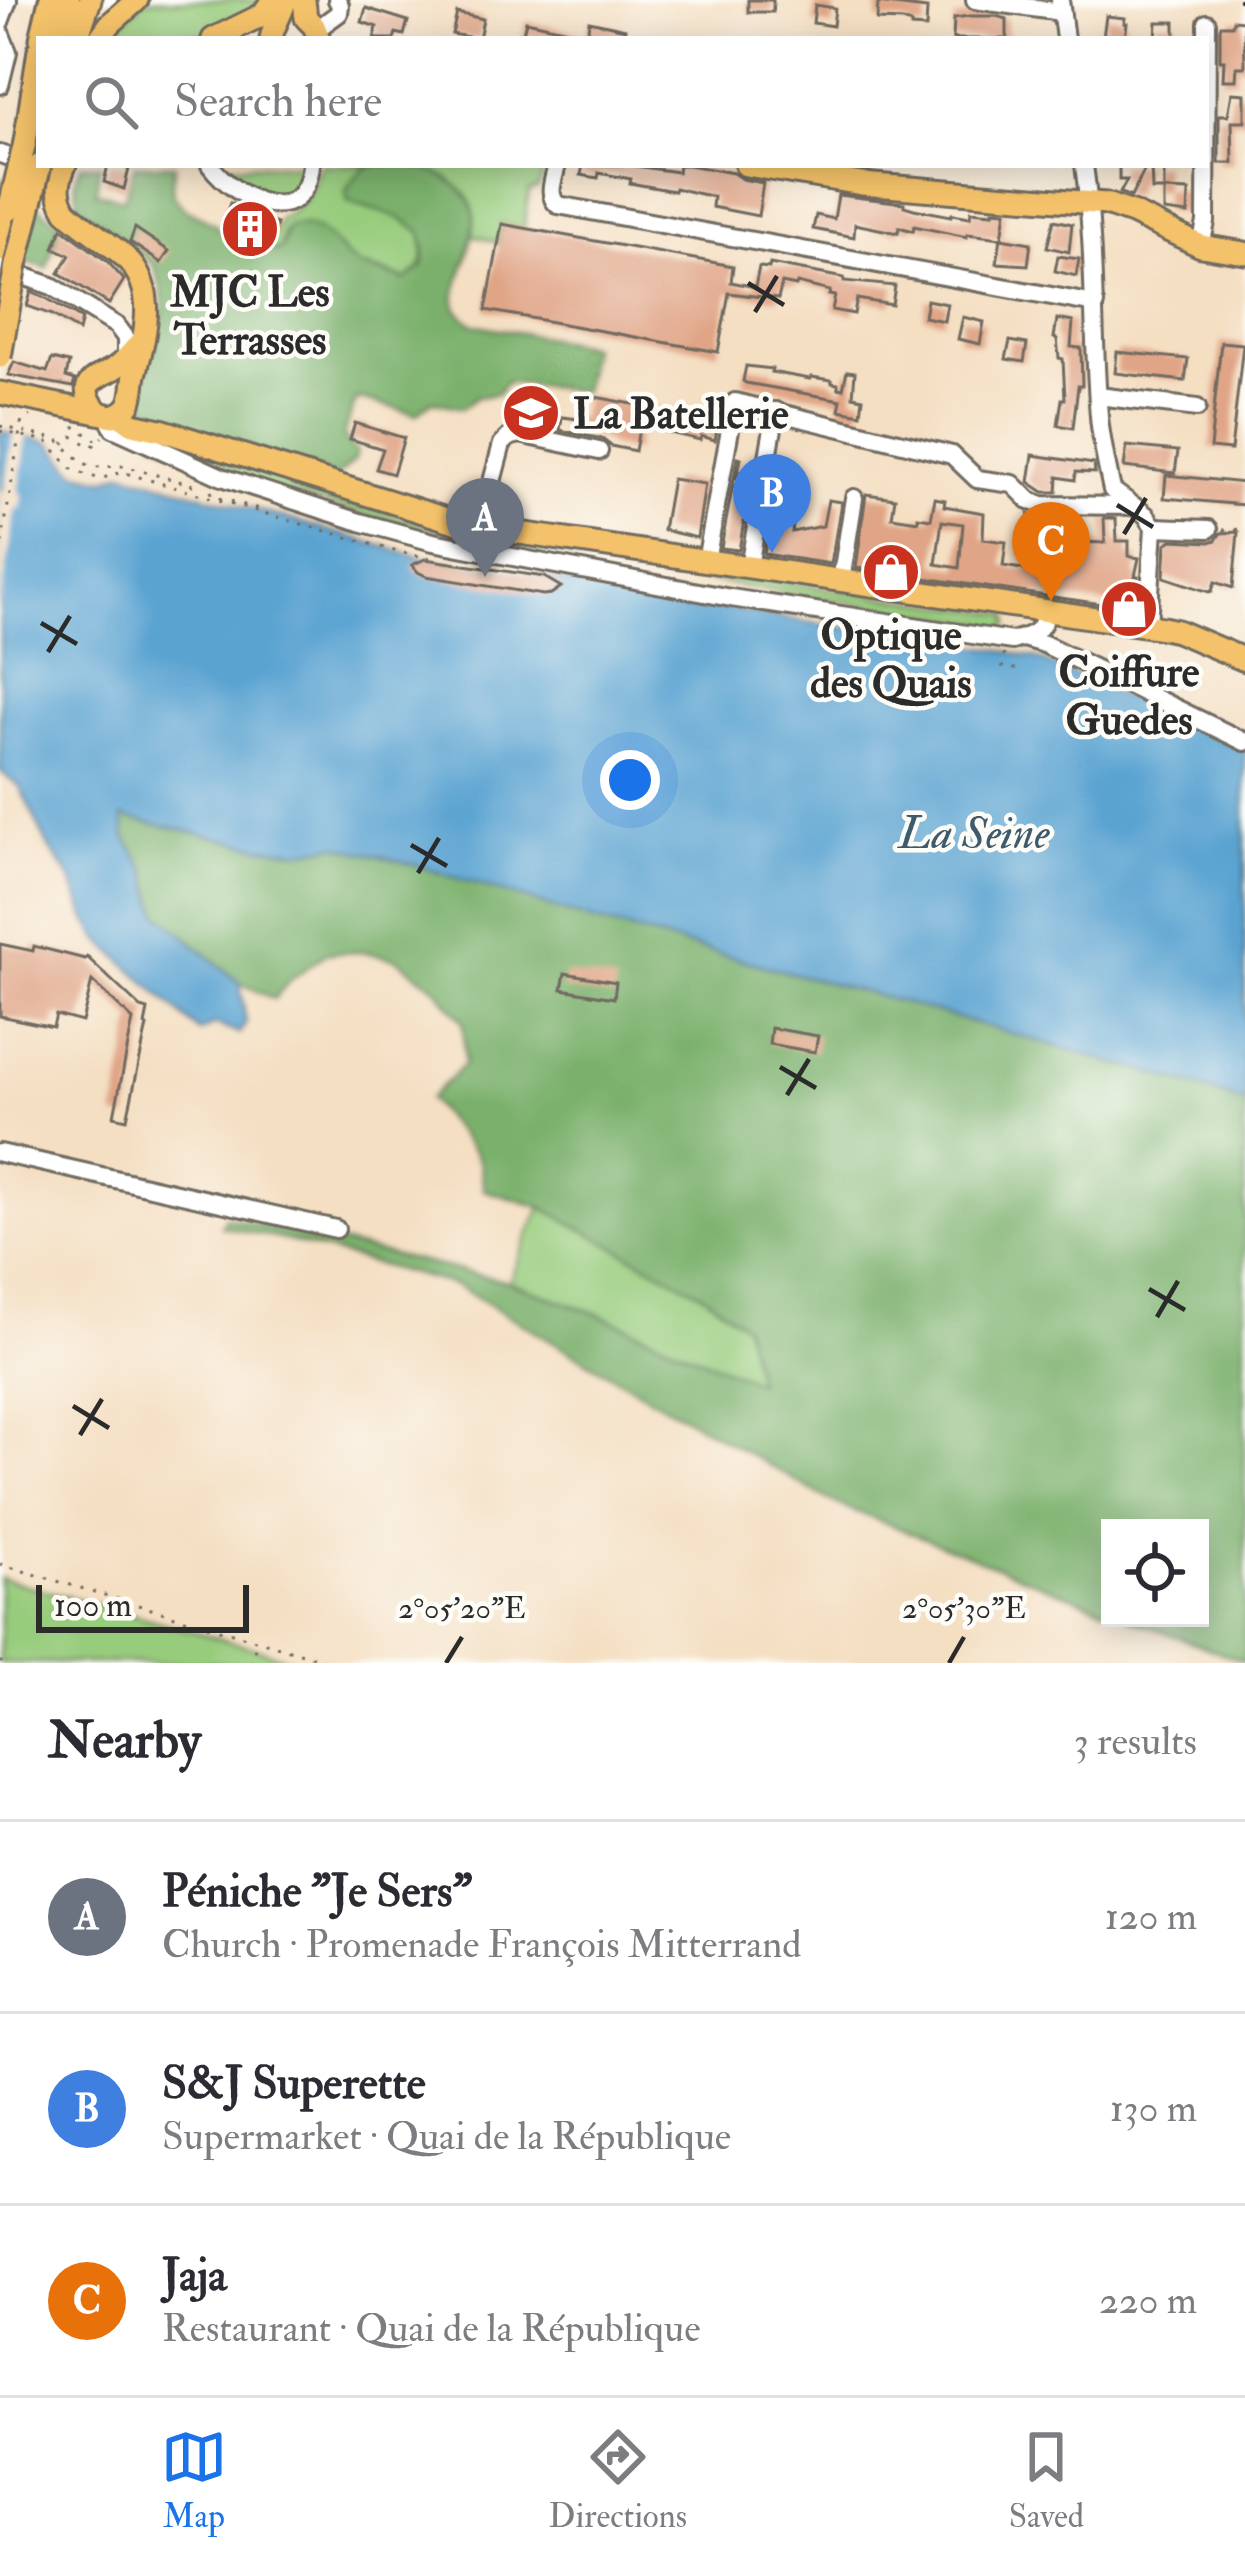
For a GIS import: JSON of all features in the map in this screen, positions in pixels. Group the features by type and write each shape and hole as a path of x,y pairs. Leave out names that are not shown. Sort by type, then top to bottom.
{"main road":[{"path":"42,36 50,0"},
{"path":"58,36 69,0"},
{"path":"78,36 90,0"},
{"path":"101,36 137,0"},
{"path":"219,36 267,10 272,22 293,16 311,22"},
{"path":"0,251 36,70"},
{"path":"25,142 36,107"},
{"path":"0,357 39,168"},
{"path":"764,168 862,184 1106,204 1201,245 1245,253"},
{"path":"62,177 66,211 131,262 147,292 146,328 113,404"},
{"path":"146,328 119,364 91,382 113,404 160,430 371,497 479,527 1148,626 1178,632 1245,660"},
{"path":"113,404 125,375 119,364"},
{"path":"0,393 55,402 113,404"}],"street":[{"path":"0,22 8,0"},
{"path":"975,0 1060,5 1065,36"},
{"path":"311,22 339,14 343,2"},
{"path":"1207,23 1207,36"},
{"path":"0,32 8,52 0,86"},
{"path":"0,154 36,167"},
{"path":"0,168 62,177"},
{"path":"214,168 242,194 281,206 305,191 310,168"},
{"path":"556,168 551,192 558,206 1095,304"},
{"path":"1084,168 1099,419 1112,490 1146,515 1154,527 1148,626"},
{"path":"1201,245 1206,168"},
{"path":"0,268 52,286 116,326 126,338 119,364"},
{"path":"116,326 146,328"},
{"path":"1098,396 1197,408"},
{"path":"706,561 735,402 952,455 977,479 1013,484 1042,505 1134,506"},
{"path":"113,404 113,428 222,477 360,522 433,542 751,602 1044,644 1108,677 1168,688 1245,742"},
{"path":"749,567 776,411"},
{"path":"479,527 502,444 509,437 520,434 599,451"},
{"path":"841,581 854,498"},
{"path":"1154,527 1208,529"},
{"path":"1014,639 1035,634 1045,623 1046,611"},
{"path":"0,1153 337,1229"}],"path":[{"path":"0,555 20,421 31,416"},
{"path":"63,444 72,436 86,445 97,445 98,441 69,423"},
{"path":"0,429 55,439 78,461 95,467 124,466 194,485 208,484"},
{"path":"0,429 46,441 55,450"},
{"path":"1208,529 1245,529"},
{"path":"1014,639 1002,667 1022,670"},
{"path":"0,1564 333,1663"},
{"path":"251,1663 258,1639"}],"green space":[{"path":"145,0 269,0 224,28 203,35 108,36"},
{"path":"80,168 100,168 96,192 124,199 134,168 174,168 173,195 185,209 215,224 224,237 277,251 288,226 302,225 322,232 360,266 406,280 423,266 421,232 398,217 348,202 346,191 368,168 429,170 459,188 474,213 455,295 459,312 473,324 591,346 583,391 506,382 497,394 477,397 462,408 432,401 417,414 361,399 344,432 357,453 336,477 175,425 143,403 144,382 164,309 153,264 78,204 75,180"},
{"path":"222,168 306,168 294,194 272,200 240,186"},
{"path":"319,168 368,168 348,202 398,217 421,231 423,259 418,270 407,280 358,266 284,232 280,250 265,248 280,219 306,197"},
{"path":"419,168 544,168 539,187 529,191 524,228 502,224 499,243 472,235 473,210 448,178"},
{"path":"0,178 60,223 47,268 0,254"},
{"path":"153,439 437,529 436,536 223,474"},
{"path":"460,536 1006,614 1009,624 998,632 989,624 462,543"},
{"path":"122,816 261,847 303,851 336,845 1245,1103 1245,1662 1152,1627 1209,1627 1209,1519 1101,1519 1101,1607 834,1503 457,1286 221,1226 225,1217 509,1282 603,1316 757,1382 744,1325 704,1295 541,1207 484,1190 474,1152 429,1099 465,1063 463,1022 437,989 397,959 365,952 327,953 290,980 274,999 240,983 158,913 147,872 125,836"},
{"path":"541,1207 1182,1519 1101,1519 1101,1524 603,1316 509,1282"},
{"path":"0,1578 265,1651 299,1663 0,1663"}],"water":[{"name":"La Seine","path":"0,431 50,442 76,472 104,479 123,472 425,558 1036,658 1245,750 1245,1103 897,1001 596,921 412,864 336,845 303,851 261,847 123,817 125,836 147,872 158,913 240,983 246,1023 239,1034 215,1024 200,1032 98,938 20,787 0,771"}],"pier":[{"path":"14,428 28,431 21,508 16,509 0,607 0,491 4,490"}],"building":[{"path":"748,0 773,0 773,12 748,12"},
{"path":"878,3 927,9 926,28 877,20"},
{"path":"815,5 835,8 833,26 813,23"},
{"path":"366,8 408,21 404,35 395,36 375,36 377,27 362,22"},
{"path":"457,13 483,19 480,36 452,34"},
{"path":"1106,16 1125,18 1125,36 1103,36"},
{"path":"954,18 1007,19 1007,36 953,36"},
{"path":"1233,20 1244,21 1245,67 1237,67 1236,80 1223,80 1220,29"},
{"path":"526,21 586,34 586,36 522,36"},
{"path":"589,21 625,29 624,36 587,36"},
{"path":"1157,22 1175,22 1175,36 1156,36"},
{"path":"1232,93 1245,94 1245,121 1232,121 1233,163 1219,163 1219,115 1228,115"},
{"path":"107,168 129,169 124,189 104,182"},
{"path":"582,168 678,172 679,168 705,168 763,183 758,216 712,207 713,197 675,188 630,183 631,179 599,173 598,178 581,175"},
{"path":"1119,168 1146,168 1131,197 1120,193 1127,180 1119,180"},
{"path":"1151,168 1164,168 1164,190 1152,190"},
{"path":"1164,190 1189,191 1188,214 1164,211"},
{"path":"838,195 904,203 951,216 1006,211 1002,238 967,237 914,226 913,231 899,227 898,233 855,224 854,237 813,229 816,215 834,219"},
{"name":"MJC Les Terrasses","path":"230,203 241,207 239,211 277,224 265,248 222,236"},
{"path":"1054,220 1072,224 1069,252 1047,247"},
{"path":"502,224 733,266 731,282 755,287 759,267 770,264 844,281 895,286 892,305 857,299 854,314 832,310 835,296 830,291 797,283 782,283 778,299 729,293 718,352 486,310"},
{"path":"62,228 124,280 109,304 59,273 70,255 54,248"},
{"path":"135,228 169,251 161,263 130,242"},
{"path":"1001,238 1031,243 1028,265 997,263"},
{"path":"1058,256 1079,259 1076,276 1055,271"},
{"path":"31,292 82,319 79,331 27,306"},
{"path":"927,300 947,304 944,321 924,317"},
{"path":"963,317 984,322 980,344 958,339"},
{"path":"1057,319 1073,322 1071,347 1081,348 1082,386 1078,386 1073,428 1058,425 1065,399 1063,359 1054,338"},
{"path":"1010,341 1027,344 1024,362 1006,359"},
{"path":"1221,342 1243,344 1231,450 1210,448"},
{"path":"1117,352 1188,359 1185,381 1115,373"},
{"path":"52,359 69,363 66,377 75,380 73,387 8,375 14,362 47,372"},
{"path":"746,366 832,380 843,389 847,371 855,372 853,396 863,398 861,414 839,410 841,400 746,383"},
{"path":"585,395 643,406 635,451 560,430 562,417 579,419"},
{"path":"665,410 679,413 678,421 718,424 715,440 662,431"},
{"path":"355,423 404,438 393,474 376,469 383,449 350,439"},
{"path":"1127,446 1178,451 1175,473 1124,467"},
{"path":"1033,455 1094,464 1095,473 1076,472 1075,480 1058,477 1057,492 1044,492 1029,482"},
{"path":"738,457 737,478 751,480 739,550 721,548"},
{"path":"780,461 789,462 798,489 792,532 823,526 828,500 841,502 831,564 764,554 768,531 780,535 783,510 772,508"},
{"path":"1166,475 1245,483 1245,505 1164,498"},
{"path":"672,479 705,484 697,538 663,530"},
{"path":"866,494 895,498 892,517 931,519 935,498 945,500 944,506 984,513 983,539 1006,542 1003,566 1028,570 1032,547 1027,546 1029,537 1025,536 1029,514 1066,518 1068,525 1082,525 1079,542 1105,543 1104,518 1116,519 1117,541 1129,541 1129,556 1139,558 1136,609 856,568","holes":["942,521 963,524 959,568 936,564"]},
{"path":"1238,532 1233,588 1215,582 1209,592 1164,577 1166,544 1172,540 1210,542 1221,533"},
{"path":"425,559 544,577 561,587 543,595 426,576 412,565"},
{"path":"0,944 87,957 148,1010 127,1119 114,1116 133,1020 92,981 82,1022 56,1015 53,1027 0,1016"},
{"path":"565,973 616,982 614,998 562,989"},
{"path":"771,1028 818,1036 815,1052 769,1044"}],"railway":[{"path":"1240,0 1245,1"}],"place":[{"name":"MJC Les Terrasses","path":"250,229"},
{"name":"La Batellerie","path":"531,413"},
{"name":"S&J Superette","path":"772,553"},
{"name":"Optique des Quais","path":"891,572"},
{"name":"Péniche \"Je Sers\"","path":"485,577"},
{"name":"Jaja","path":"1051,601"},
{"name":"Coiffure Guedes","path":"1129,609"}]}
